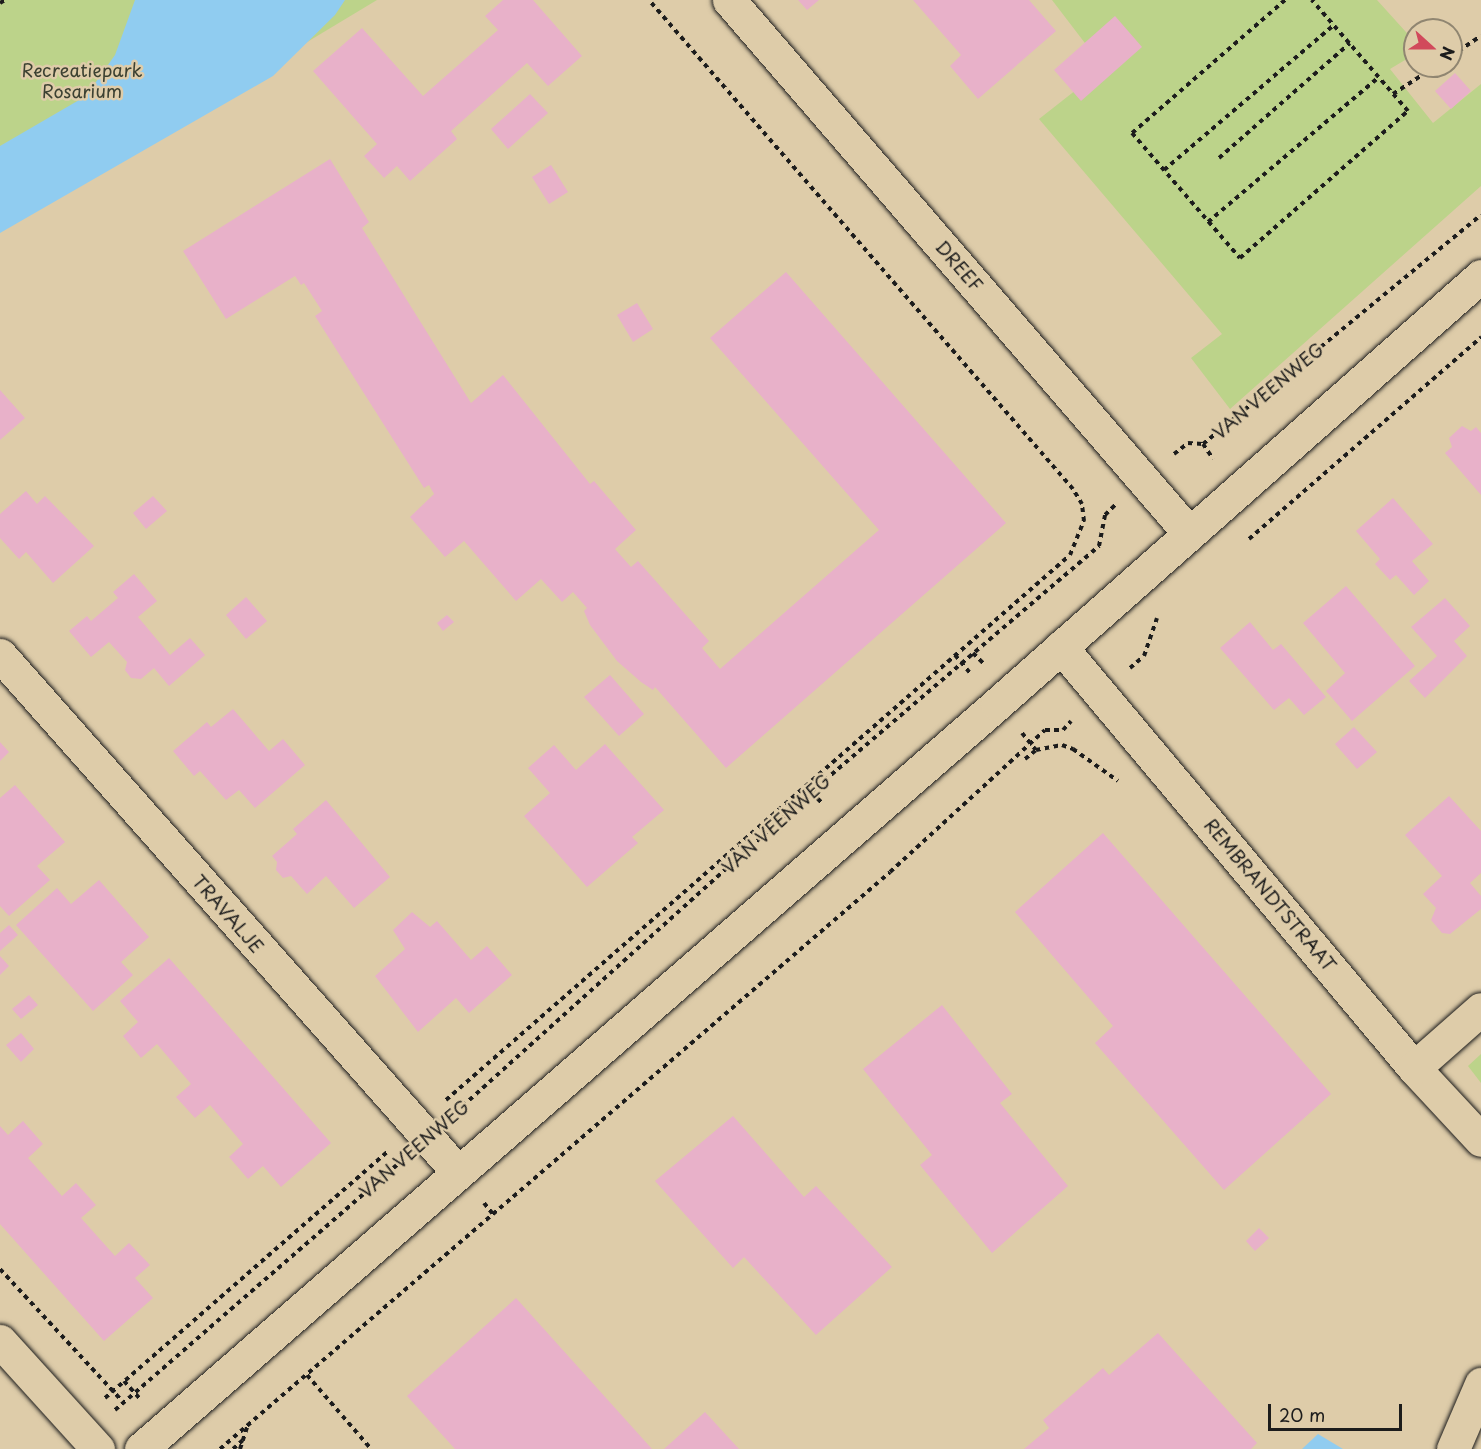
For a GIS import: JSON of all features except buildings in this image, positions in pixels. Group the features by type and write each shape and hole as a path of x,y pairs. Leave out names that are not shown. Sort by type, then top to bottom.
{"street":[{"name":"DREEF","path":"729,0 1189,533"},
{"path":"141,1449 457,1171 1061,647 1481,276"},
{"name":"REMBRANDTSTRAAT","path":"1061,647 1414,1068 1481,1140"},
{"name":"TRAVALJE","path":"0,655 457,1171"},
{"path":"1414,1068 1481,1009"},
{"path":"0,1341 87,1436"},
{"path":"1453,1449 1481,1384"}],"path":[{"path":"0,3 5,0"},
{"path":"87,1436 113,1392 421,1133 1070,555 1084,521 1082,504 1073,489 649,0"},
{"path":"1285,0 1132,133 1240,258 1408,111 1312,0"},
{"path":"1164,170 1334,25"},
{"path":"1463,48 1481,36"},
{"path":"1219,158 1350,43"},
{"path":"1208,222 1378,77"},
{"path":"1393,94 1418,78"},
{"name":"VAN VEENWEG","path":"87,1436 421,1133 802,800 1099,546 1105,515 1142,478 1188,443 1203,444 1481,214"},
{"path":"1247,541 1481,337"},
{"path":"220,1449 890,872 1045,730 1063,730 1100,691 1144,656 1158,615"},
{"path":"1025,759 1036,750 1062,745 1074,749 1124,785"},
{"path":"0,1269 123,1402"},
{"path":"307,1375 371,1449"},
{"path":"240,1449 248,1425"},
{"path":"232,1449 243,1439"}],"green space":[{"name":"Recreatiepark Rosarium","path":"0,0 377,0 0,227"},
{"path":"1052,0 1377,0 1403,29 1403,61 1390,69 1433,123 1481,84 1481,186 1230,409 1191,358 1222,334 1039,119 1104,68"},
{"path":"1481,1054 1481,1083 1468,1066"}],"water":[{"name":"Recreatiepark Rosarium","path":"135,0 345,0 335,15 273,76 0,233 0,146 86,96 115,55"},
{"path":"1318,1434 1343,1449 1302,1449"}]}
